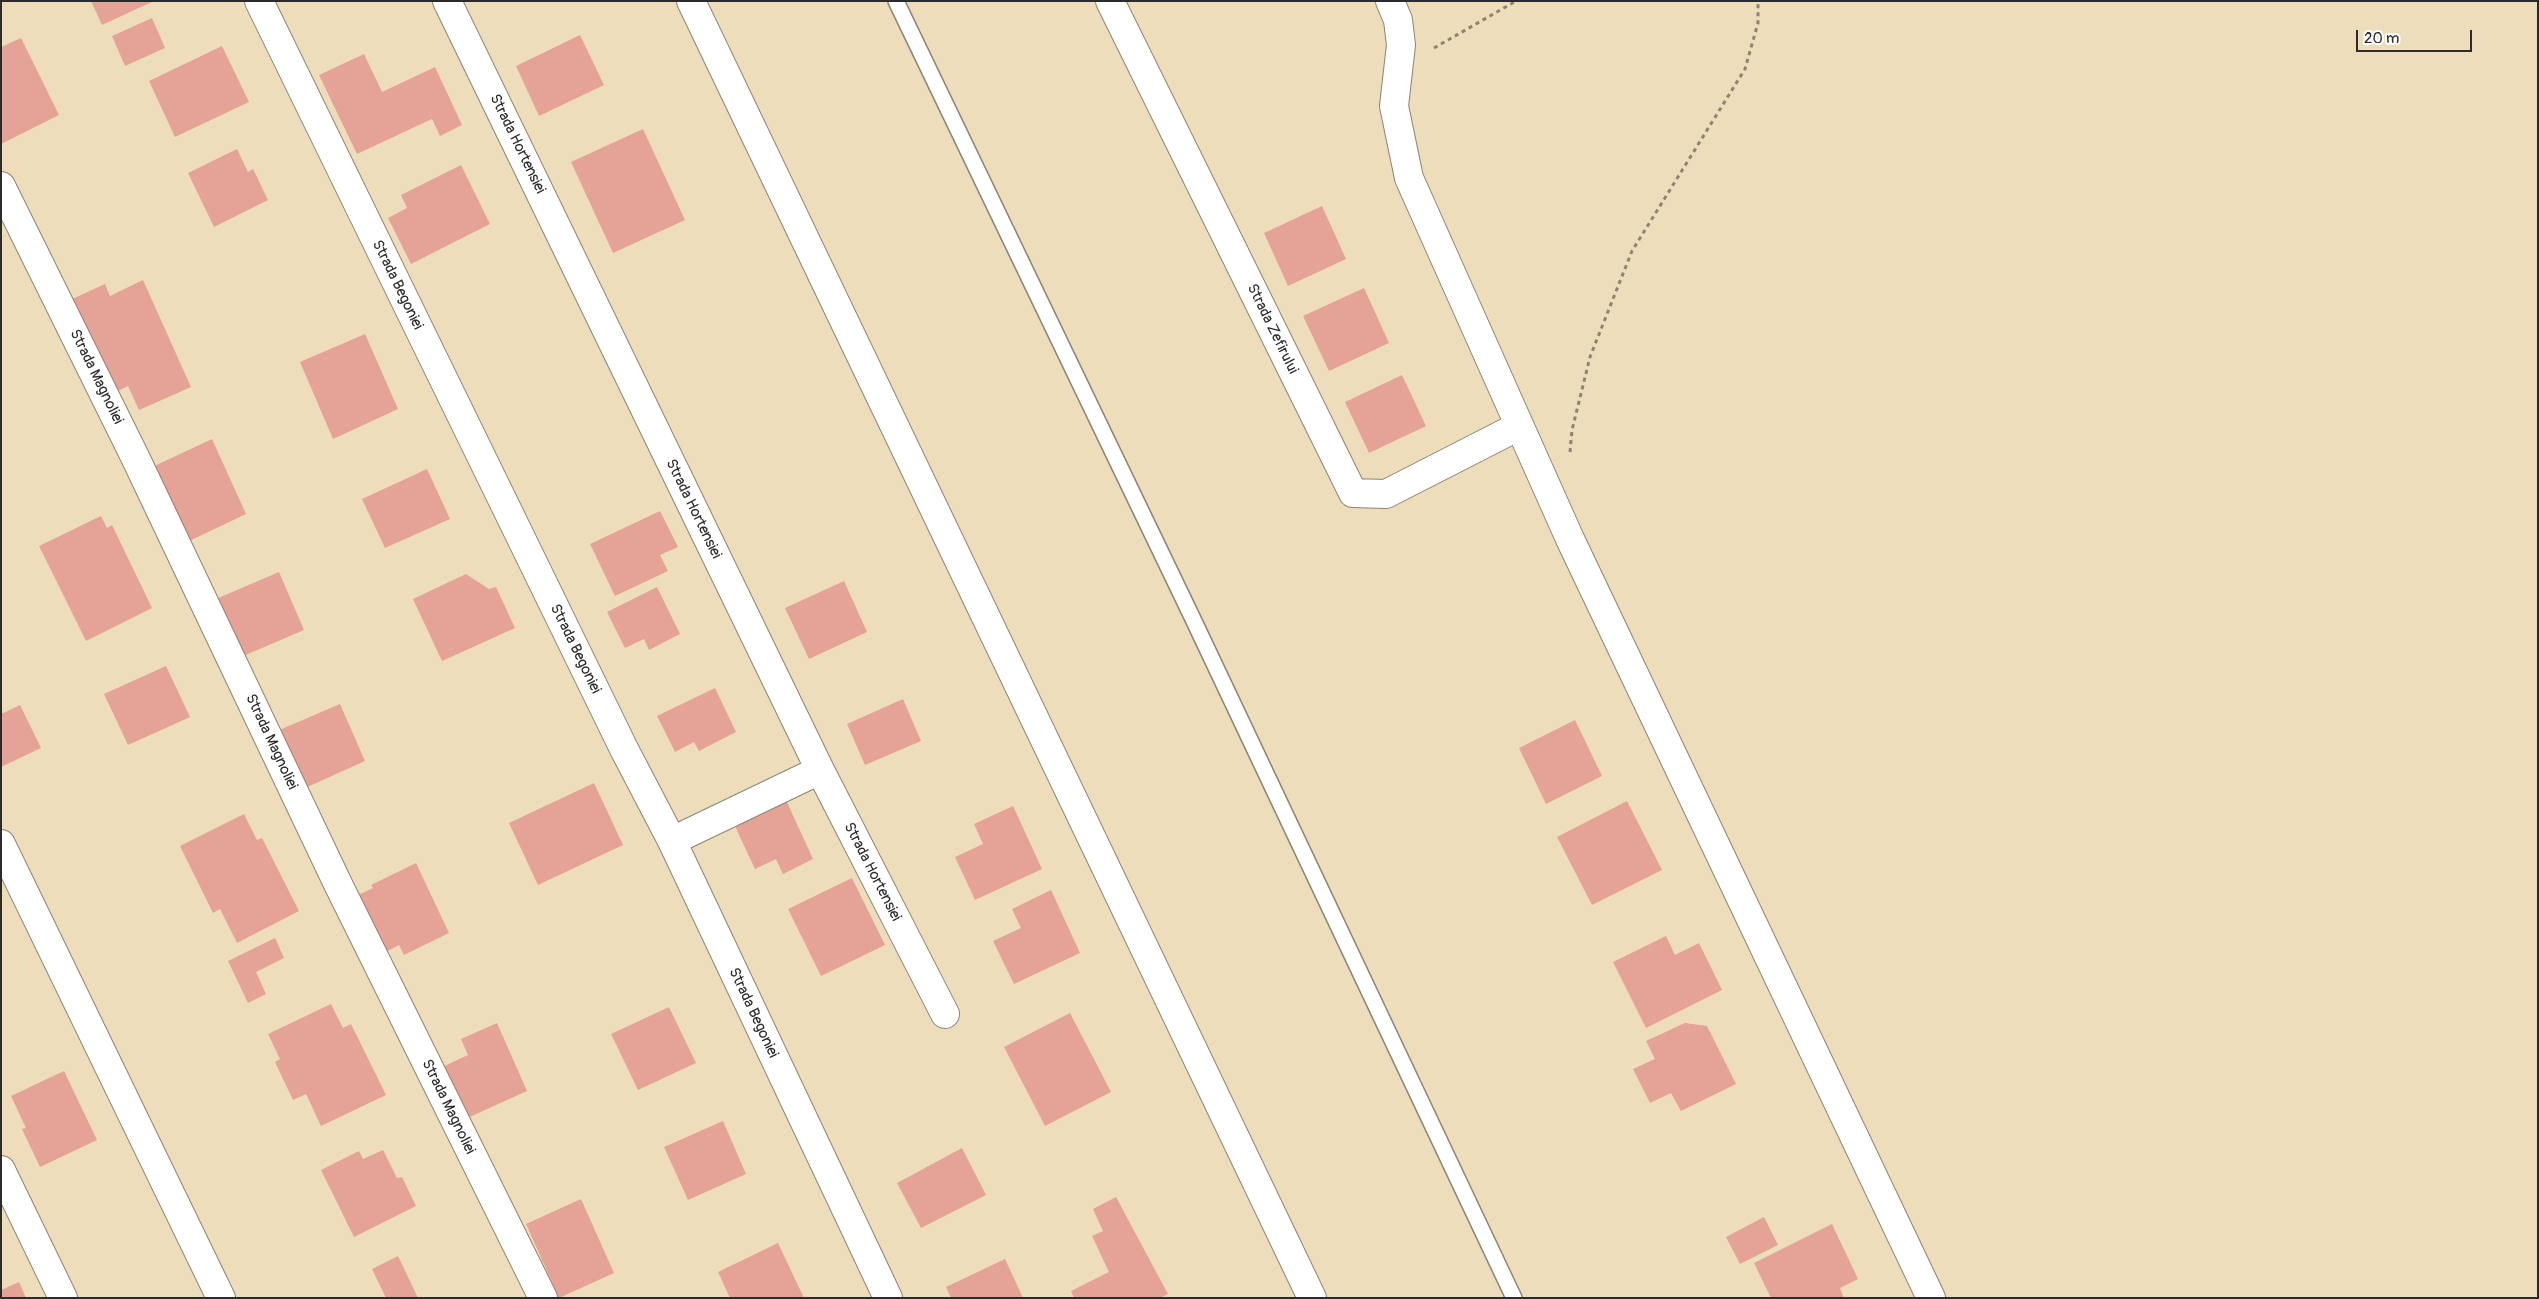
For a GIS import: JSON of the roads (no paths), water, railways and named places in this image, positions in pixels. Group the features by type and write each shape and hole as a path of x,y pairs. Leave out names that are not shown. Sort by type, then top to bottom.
{"street":[{"name":"Strada Begoniei","path":"259,1 616,731 672,841 888,1298"},
{"name":"Strada Hortensiei","path":"447,1 820,770 945,1014"},
{"path":"692,1 1312,1298"},
{"name":"Strada Zefirului","path":"1110,1 1353,493 1386,494 1519,426"},
{"path":"1390,1 1399,28 1401,45 1394,106 1409,178 1570,539 1931,1298"},
{"name":"Strada Magnoliei","path":"1,186 136,459 337,882 543,1298"},
{"path":"672,841 820,770"},
{"path":"1,844 221,1298"},
{"path":"1,1170 63,1298"}],"lane":[{"path":"896,1 1184,601 1514,1298"}]}
